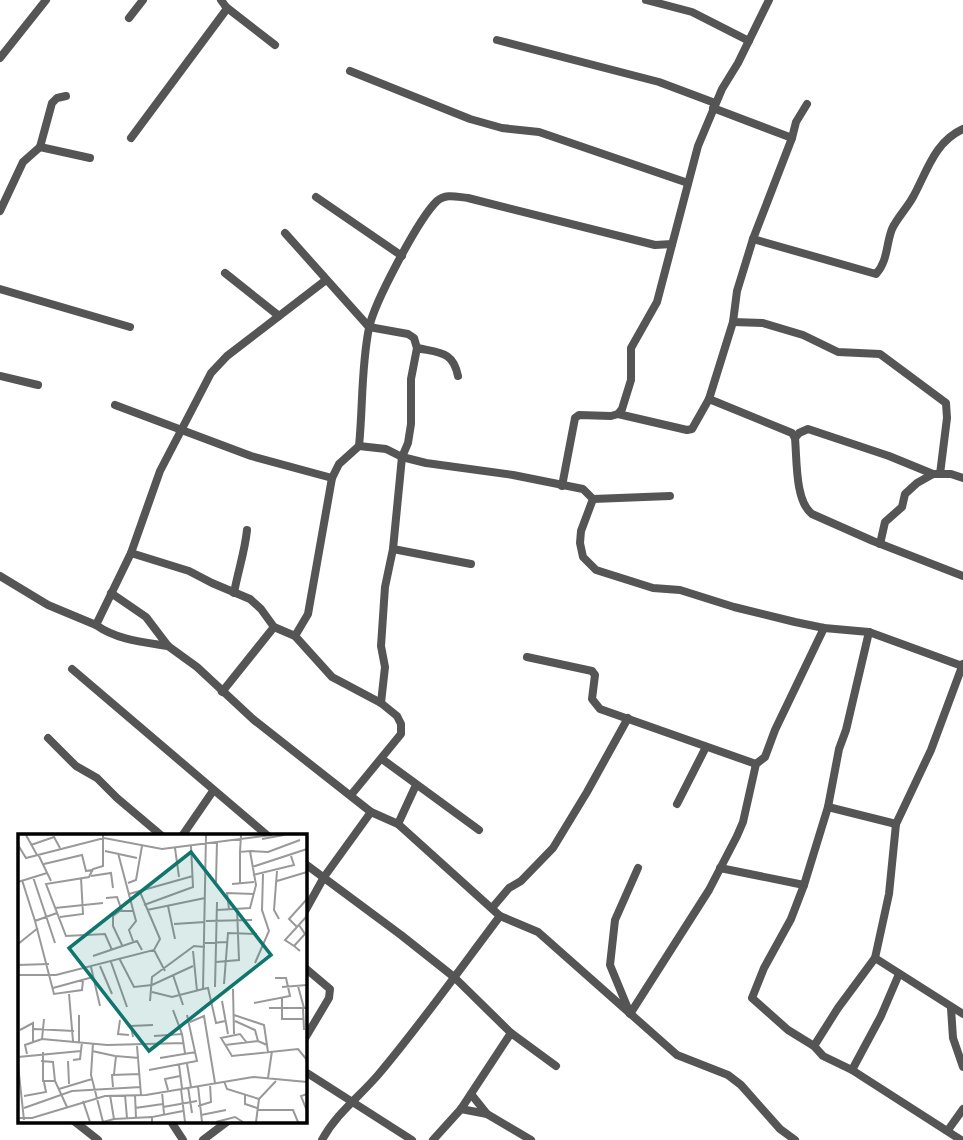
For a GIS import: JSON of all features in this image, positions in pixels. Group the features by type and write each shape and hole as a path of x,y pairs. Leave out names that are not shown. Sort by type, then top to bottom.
{"street":[{"path":"0,58 46,0"},
{"path":"129,18 143,0"},
{"path":"646,0 684,4 749,41"},
{"path":"618,414 631,380 631,348 653,313 698,146 714,106 769,0"},
{"path":"131,138 176,80 224,4 275,45"},
{"path":"497,40 659,82 792,138"},
{"path":"350,71 470,119 502,128 539,132 688,183"},
{"path":"0,211 23,162 40,147 52,103 57,98 66,96"},
{"path":"562,486 575,418 579,415 618,414 692,429 709,399 733,322 737,291 753,239 796,122 807,104"},
{"path":"753,239 876,274 886,255 893,228 914,195 928,163 942,143 963,129"},
{"path":"40,147 90,158"},
{"path":"295,636 308,614 332,478 339,464 359,446 364,388 363,360 372,313 402,256 438,200 449,195 498,204 655,245 672,244"},
{"path":"317,197 402,256"},
{"path":"285,233 369,327 408,334 414,338 417,348 411,379 411,424 402,457 393,549 385,587 382,646 385,667 381,703"},
{"path":"225,273 279,316"},
{"path":"96,625 131,553 160,471 211,373 228,356 327,280"},
{"path":"0,289 131,327"},
{"path":"733,322 763,323 803,335 838,352 873,353 888,358 946,403 947,418 937,474"},
{"path":"417,348 450,356 458,376"},
{"path":"0,376 38,385"},
{"path":"709,399 792,433 795,438 801,499 805,509 812,514 963,576"},
{"path":"115,405 251,456 332,478"},
{"path":"795,438 808,429 937,474 951,474 963,478"},
{"path":"359,446 386,449 402,457 426,463 513,475 583,489 593,499 670,496"},
{"path":"880,544 886,522 902,507 905,494 917,483 937,474"},
{"path":"593,499 581,531 580,543 583,557 596,570 653,588 680,590 734,607 824,628 869,632 962,665 931,750 896,824 888,894 875,958 814,1046"},
{"path":"234,593 245,551 247,530"},
{"path":"393,549 471,564"},
{"path":"131,553 190,570 250,599 274,626 295,636 332,677 381,703 397,716 401,724 401,734 351,795"},
{"path":"0,576 48,605 120,638 168,646"},
{"path":"111,593 146,617 168,646 197,667 254,720 371,812 398,824 500,916 538,932 677,1055 728,1075 741,1085 780,1129 795,1140"},
{"path":"222,692 274,626"},
{"path":"630,1014 720,868 743,822 756,764 765,757 780,719 824,628"},
{"path":"869,632 839,749 828,807 804,885 791,919 764,968 752,998 788,1030 823,1055 852,1070 961,1140"},
{"path":"527,657 592,671 595,675 592,699 600,709 756,764"},
{"path":"72,669 267,834"},
{"path":"492,908 509,888 521,881 553,848 628,718"},
{"path":"48,738 76,766 97,778 161,834"},
{"path":"677,804 706,747"},
{"path":"382,759 479,830"},
{"path":"398,824 416,785"},
{"path":"183,834 213,791"},
{"path":"828,807 896,824"},
{"path":"306,909 324,877 371,812"},
{"path":"306,864 371,911 454,977 511,1033 556,1066"},
{"path":"630,1014 610,965 615,920 638,868"},
{"path":"720,868 804,885"},
{"path":"322,1140 336,1117 376,1077 500,916"},
{"path":"875,958 963,1014"},
{"path":"306,969 330,989 329,998 306,1037"},
{"path":"852,1070 881,1016 899,974"},
{"path":"951,1008 953,1038 963,1067"},
{"path":"433,1140 461,1108 511,1033"},
{"path":"306,1072 412,1140"},
{"path":"471,1094 487,1114"},
{"path":"461,1108 487,1114 531,1140"},
{"path":"948,1130 963,1109"},
{"path":"75,1122 98,1140"},
{"path":"203,1140 227,1122"},
{"path":"172,1123 183,1140"}]}
